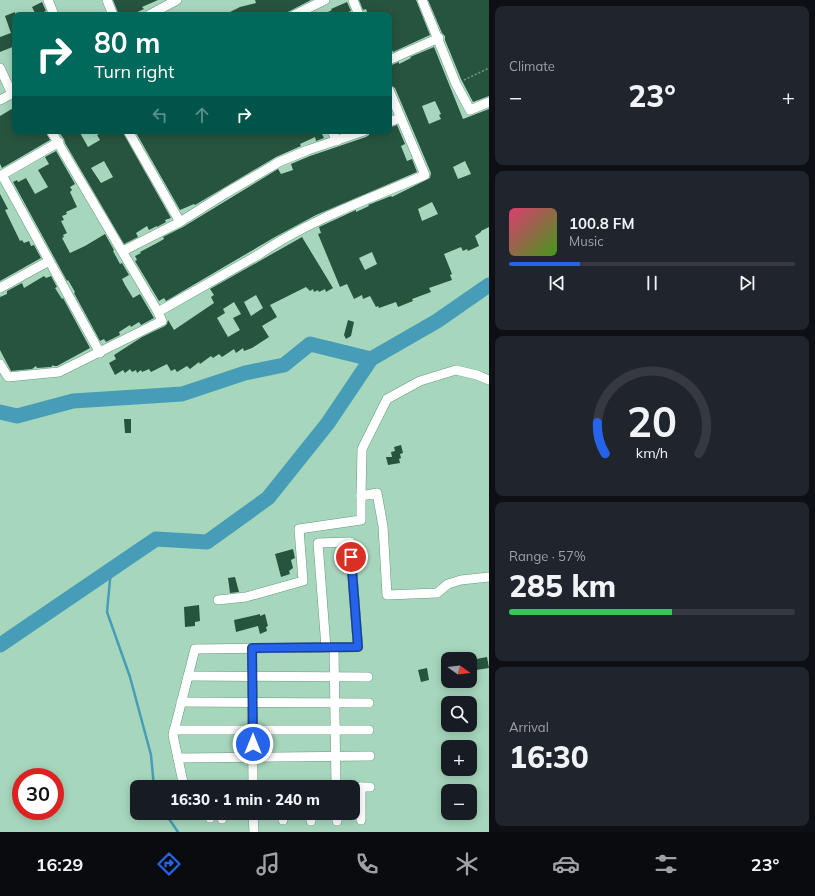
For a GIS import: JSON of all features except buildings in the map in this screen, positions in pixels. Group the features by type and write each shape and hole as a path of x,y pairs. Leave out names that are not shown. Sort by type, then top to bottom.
{"street":[{"path":"48,0 53,12"},
{"path":"107,0 113,12"},
{"path":"155,12 177,0"},
{"path":"300,12 325,0"},
{"path":"353,0 358,12"},
{"path":"422,0 456,84 470,110 489,102"},
{"path":"392,59 438,38"},
{"path":"0,68 12,91"},
{"path":"0,100 12,94"},
{"path":"158,312 258,255 273,244 342,210 426,175 392,98"},
{"path":"392,121 400,118"},
{"path":"0,364 8,377 60,372 162,321 53,134"},
{"path":"130,134 180,222"},
{"path":"334,134 337,141"},
{"path":"123,252 180,222 279,162 308,150 356,134"},
{"path":"59,142 1,175 100,353"},
{"path":"0,288 49,261"},
{"path":"218,600 246,597 303,581 299,529 361,520 362,449 387,399 420,381 456,370 477,375 489,380"},
{"path":"361,496 377,493 383,526 387,595 437,593 448,584 460,580 489,577"},
{"path":"183,780 173,735 195,649 330,648 358,647 350,542 318,543 330,648 334,677 336,780"},
{"path":"252,648 253,780"},
{"path":"188,676 368,677"},
{"path":"181,702 369,704"},
{"path":"174,730 369,730"},
{"path":"178,758 370,756"},
{"path":"360,787 366,787 361,820"},
{"path":"253,820 254,832"}],"path":[{"path":"456,84 489,68"}],"waterway":[{"path":"0,645 156,539 207,542 268,498 328,423 371,359 437,321 489,285"},
{"path":"0,412 17,416 73,401 182,394 245,373 284,365 310,344 371,359"},
{"path":"111,569 107,612 130,677 151,755 153,780"},
{"path":"170,820 178,832"}],"route":[{"path":"253,744 252,648 358,647 351,557"}]}
